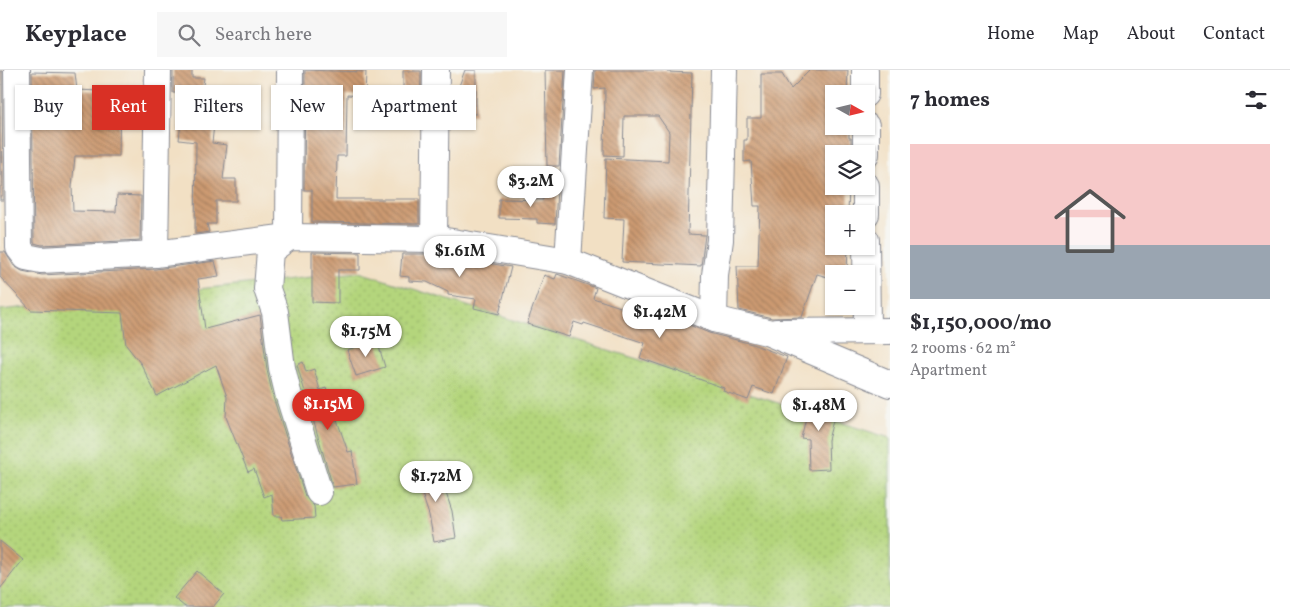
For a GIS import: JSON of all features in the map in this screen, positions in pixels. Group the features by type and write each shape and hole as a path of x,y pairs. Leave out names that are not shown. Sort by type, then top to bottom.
{"street":[{"path":"17,70 19,248 26,257 41,260 155,254 289,237 434,239 568,261 714,319 767,332 890,384"},
{"path":"155,254 158,70"},
{"path":"289,237 290,70"},
{"path":"434,239 436,70"},
{"path":"568,261 580,70"},
{"path":"714,319 715,275 720,240 724,70"},
{"path":"865,70 866,85"},
{"path":"289,237 270,252 267,289 275,312 278,343 288,393 319,492"},
{"path":"767,332 878,330 868,255"}],"green space":[{"path":"359,272 890,438 890,607 0,607 0,310"}],"building":[{"path":"173,70 192,70 192,78 204,78 203,85 175,85 175,93 173,93"},
{"path":"305,70 366,72 365,85 353,85 353,95 347,95 346,156 337,156 336,199 419,199 419,224 312,222 312,190 304,190 304,130 343,130 343,85 305,85"},
{"path":"465,70 476,70 476,85 459,85"},
{"path":"545,70 565,70 559,166 547,166"},
{"path":"595,70 667,70 667,72 692,73 688,234 705,235 701,266 622,262 624,219 604,218 606,158 668,161 669,132 658,116 624,116 623,156 604,155 605,88 594,89"},
{"path":"810,70 848,70 847,85 825,85 825,135 849,135 851,145 825,145 825,195 849,195 848,205 825,205 825,255 848,255 847,265 825,265 825,276 817,274 802,317 772,318 739,310 737,266 758,266 760,206 754,206 751,161 744,162 744,140 747,140 747,118 761,118 761,74 782,74 791,89"},
{"path":"0,71 2,71 3,200 0,200"},
{"path":"403,71 421,71 421,85 403,85"},
{"path":"32,72 75,73 76,85 32,85"},
{"path":"82,90 92,91 92,130 119,130 119,156 75,156 72,187 73,211 116,212 117,195 141,196 140,240 42,245 34,243 33,130 82,130"},
{"path":"180,130 213,130 212,143 227,145 223,179 236,179 236,201 216,201 216,224 207,224 209,232 195,234 196,142 179,140"},
{"path":"542,189 557,189 555,224 537,223 537,219 499,218 499,199 543,200"},
{"path":"0,252 5,252 14,266 22,271 42,275 156,269 215,261 219,276 198,279 205,329 260,315 267,370 273,397 305,496 314,506 315,518 282,520 281,516 274,516 272,494 264,497 254,469 248,472 226,417 227,397 216,365 157,396 141,364 126,345 122,313 31,310 0,277"},
{"path":"312,252 360,253 360,270 338,270 338,303 312,302"},
{"path":"402,254 433,254 511,267 499,314 474,308 476,299 448,295 448,292 427,282 409,281 409,277 400,276"},
{"path":"557,274 596,288 593,298 654,318 655,315 678,323 679,321 709,333 752,344 787,357 774,394 753,387 748,400 723,391 724,388 640,358 645,343 584,323 583,325 574,322 569,337 527,324 544,275 555,279"},
{"path":"377,340 385,367 356,376 347,350"},
{"path":"303,362 306,372 314,369 320,390 326,388 348,452 352,451 357,484 333,487 297,365"},
{"path":"812,394 837,405 828,440 829,469 809,470 808,439 801,438"},
{"path":"436,463 452,511 456,538 434,542 429,515 414,470"},
{"path":"0,541 23,560 0,589"},
{"path":"197,571 224,594 213,607 185,607 174,598"}]}
